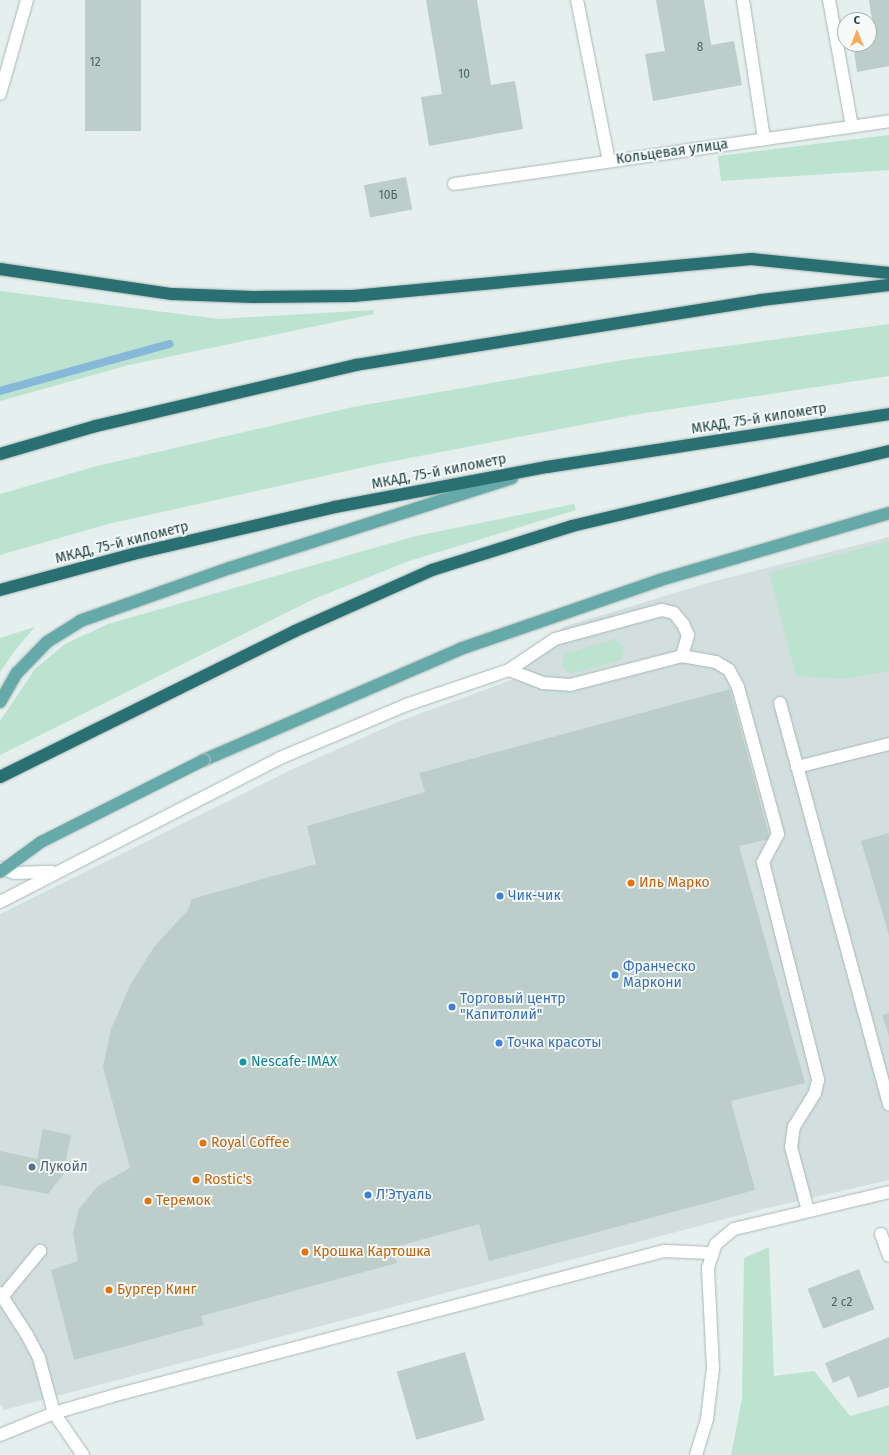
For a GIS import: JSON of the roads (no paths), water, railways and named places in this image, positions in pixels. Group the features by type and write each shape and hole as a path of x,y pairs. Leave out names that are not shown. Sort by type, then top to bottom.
{"highway":[{"path":"0,269 172,294 253,297 354,296 751,259 889,273"},
{"path":"0,454 96,426 356,365 761,300 889,285"},
{"name":"МКАД, 75-й километр","path":"0,590 133,554 335,507 547,466 889,414"},
{"path":"0,776 154,702 295,631 432,570 572,526 889,452"}],"main road":[{"path":"0,702 18,673 47,642 80,621 230,568 547,466"},
{"path":"0,872 41,842 126,797 460,649 660,580 848,523 889,513"}],"street":[{"path":"0,94 27,0"},
{"path":"577,0 610,161"},
{"path":"742,0 764,138"},
{"path":"829,0 852,126"},
{"name":"Кольцевая улица","path":"454,184 889,120"},
{"path":"0,902 280,758 406,705 509,670 555,639 662,610 674,613 683,624 688,635 682,656"},
{"path":"509,670 543,683 570,685 682,656 716,662 729,670 738,687 778,834 763,862 818,1080 815,1093 794,1126 790,1147 808,1211"},
{"path":"780,703 889,1104"},
{"path":"797,767 889,744"},
{"path":"0,868 15,873 56,872"},
{"path":"696,1455 707,1419 713,1368 708,1268 710,1253 723,1236 734,1229 889,1192"},
{"path":"881,1234 889,1256"},
{"path":"40,1251 1,1295 28,1334 39,1358 54,1413 82,1455"},
{"path":"0,1435 54,1413 112,1396 664,1251 710,1253"}],"waterway":[{"path":"0,391 170,344"}],"place":[{"name":"Иль Марко","path":"631,883"},
{"name":"Чик-чик","path":"500,896"},
{"name":"Франческо Маркони","path":"615,975"},
{"name":"Торговый центр \"Капитолий\"","path":"452,1007"},
{"name":"Точка красоты","path":"499,1043"},
{"name":"Nescafe-IMAX","path":"243,1062"},
{"name":"Royal Coffee","path":"203,1143"},
{"name":"Лукойл","path":"32,1167"},
{"name":"Rostic's","path":"196,1180"},
{"name":"Л'Этуаль","path":"368,1195"},
{"name":"Теремок","path":"148,1201"},
{"name":"Крошка Картошка","path":"305,1252"},
{"name":"Бургер Кинг","path":"109,1290"}]}
